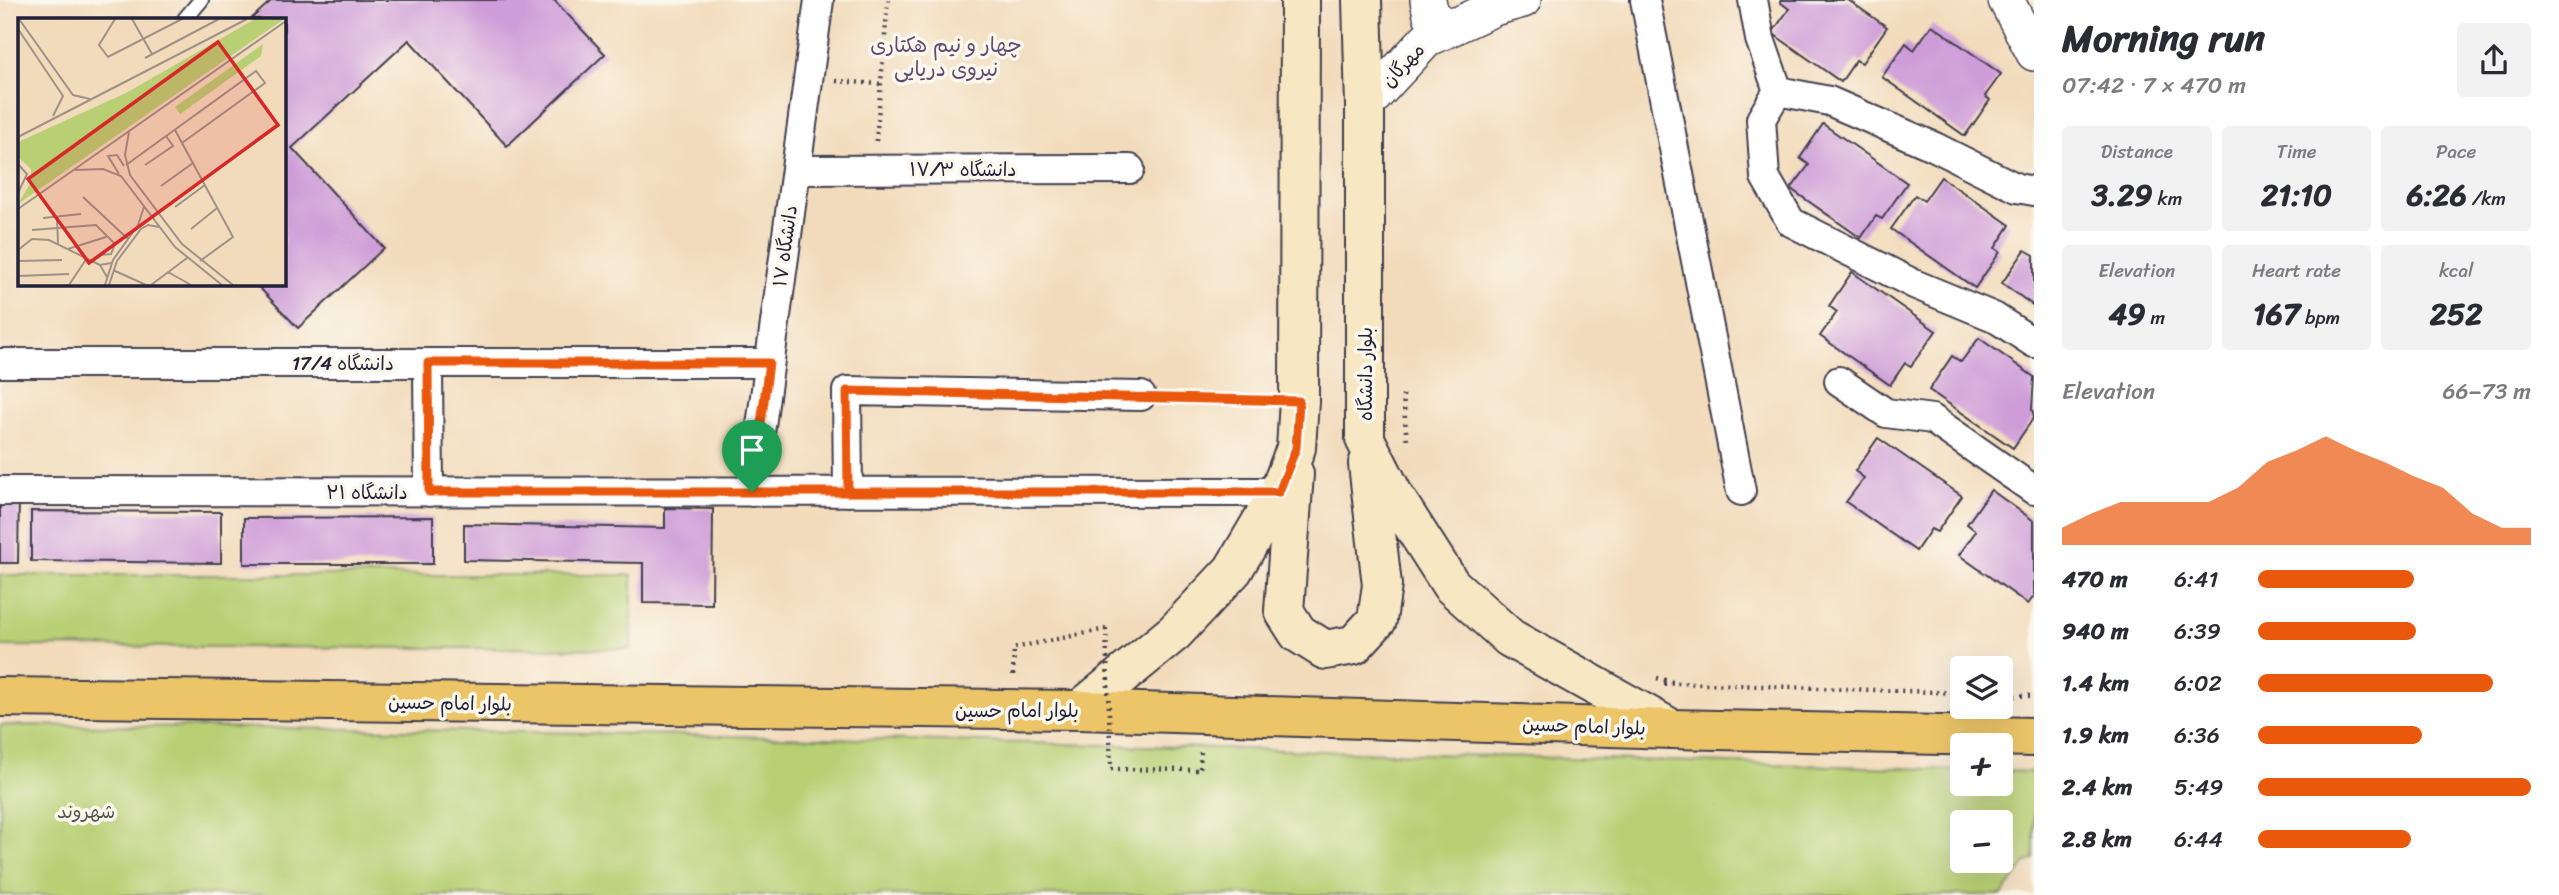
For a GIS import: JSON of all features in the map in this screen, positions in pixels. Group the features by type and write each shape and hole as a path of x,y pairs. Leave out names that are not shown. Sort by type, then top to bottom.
{"main road":[{"path":"1300,0 1299,401 1284,611 1298,633 1325,650 1354,645 1377,620 1382,585 1365,439"},
{"name":"بلوار دانشگاه","path":"1363,0 1366,106 1365,439 1394,496 1451,585 1510,638 1672,729"},
{"path":"1080,710 1175,632 1233,570 1279,492 1296,448"},
{"name":"بلوار امام حسین","path":"0,697 1080,710 1672,729 2034,737"}],"street":[{"name":"دانشگاه ۱۷","path":"752,492 818,0"},
{"path":"1428,0 1431,15 1441,23 1456,26"},
{"name":"مهرگان","path":"1366,106 1427,39 1494,8 1523,0"},
{"path":"1645,0 1741,491"},
{"path":"1753,0 1760,39 1778,91"},
{"path":"2006,0 2031,41"},
{"path":"1778,91 1829,101 1935,147 2017,188 2034,191"},
{"path":"1778,91 1760,119 1765,177 1791,222 1914,284 1994,317 2034,343"},
{"name":"دانشگاه ۱۷/۳","path":"796,170 1130,169"},
{"name":"دانشگاه 17/4","path":"0,363 769,363"},
{"path":"428,363 429,492"},
{"path":"1839,381 1886,413 1932,419 2030,480"},
{"path":"848,492 847,391 1141,396"},
{"name":"دانشگاه ۲۱","path":"0,491 1279,492"}],"lane":[{"path":"186,18 201,0"}],"path":[{"path":"873,170 888,0"},
{"path":"808,79 880,84"},
{"path":"1402,387 1408,455"},
{"path":"1141,396 1299,401"},
{"path":"1014,648 1106,629 1111,769 1200,770"},
{"path":"1651,677 1677,683 1950,693"},
{"path":"2013,695 2034,696"}],"green space":[{"path":"0,575 632,575 631,649 0,646"},
{"name":"شهروند","path":"0,725 736,736 1950,770 1950,796 2013,796 2013,771 2034,772 2034,859 2027,862 2002,895 0,895"}],"building":[{"path":"272,0 554,0 605,54 507,146 409,40 292,148 384,248 298,328 257,285 285,285 285,18 252,18"},
{"path":"1781,0 1848,0 1887,27 1862,63 1856,60 1841,82 1772,33 1789,9"},
{"path":"1932,25 2001,74 1985,96 1990,100 1965,136 1882,77 1906,43 1914,50"},
{"path":"1823,124 1907,183 1882,219 1876,216 1861,238 1791,189 1809,165 1800,158"},
{"path":"1941,177 2010,225 1995,248 2000,252 1975,288 1891,229 1915,195 1924,201"},
{"path":"2025,250 2034,255 2034,306 2002,283"},
{"path":"1852,272 1936,331 1911,366 1905,363 1890,385 1820,336 1837,312 1829,306"},
{"path":"1979,338 2034,377 2034,417 2013,448 1929,390 1952,356 1961,362"},
{"path":"1878,438 1962,496 1937,532 1931,529 1916,551 1846,502 1864,478 1855,471"},
{"path":"1991,490 2034,521 2034,596 2028,604 1959,555 1976,531 1967,524"},
{"path":"0,493 19,493 18,563 0,563"},
{"path":"665,508 713,509 712,604 643,603 643,563 464,560 464,524 665,528"},
{"path":"31,511 221,512 221,563 31,561"},
{"path":"433,517 433,564 244,564 244,518"}],"district":[{"name":"چهار و نیم هکتاری نیروی دریایی","path":"946,57"}],"route":[{"path":"752,492 429,492 428,363 769,363 752,492 1279,492 1296,448 1299,401 847,391 848,492 752,492"}]}
